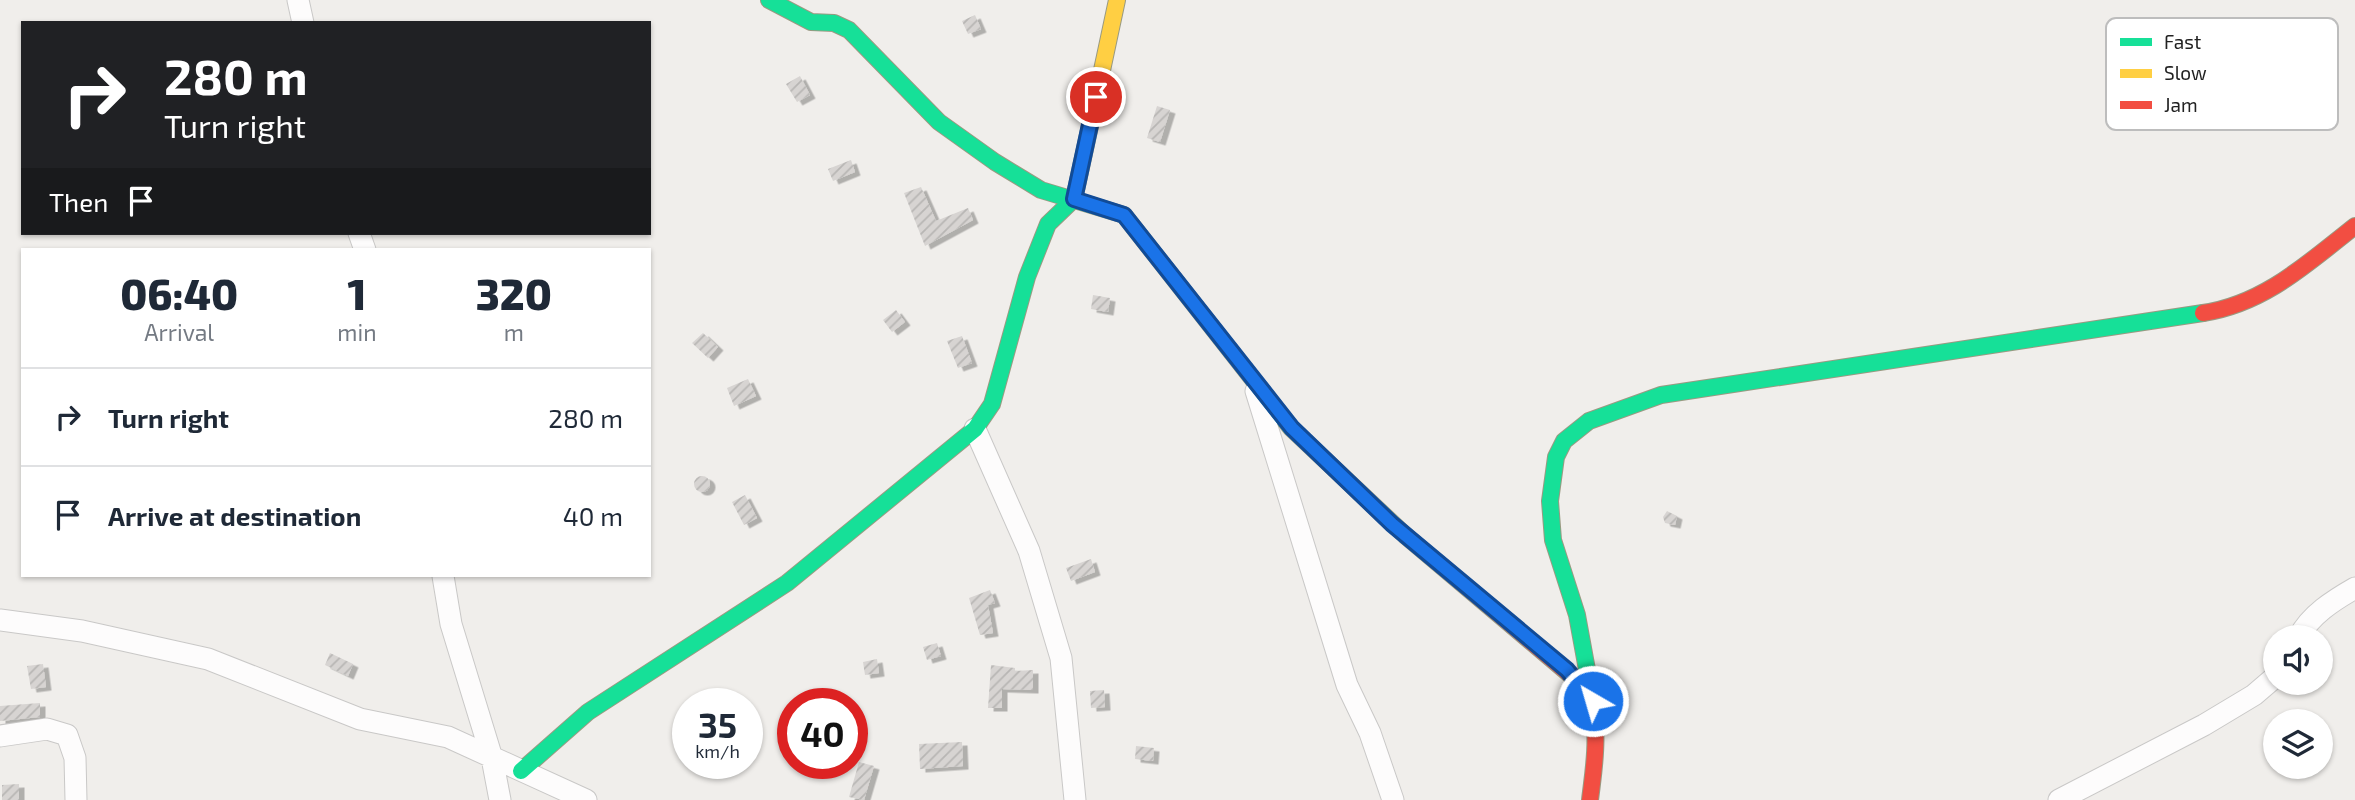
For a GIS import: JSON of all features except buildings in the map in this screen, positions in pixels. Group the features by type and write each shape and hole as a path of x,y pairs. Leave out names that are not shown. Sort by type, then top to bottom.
{"street":[{"path":"298,0 303,21"},
{"path":"769,0 811,22 834,23 849,30 939,122 1030,184 1124,215 1292,428 1354,490 1567,670 1593,701"},
{"path":"521,771 588,712 787,583 975,429 992,404 1027,277 1048,224 1074,199 1118,0"},
{"path":"1590,800 1596,739 1593,701 1579,623 1553,540 1550,501 1559,449 1564,441 1590,421 1661,395 2215,311 2257,298 2294,274 2355,226"},
{"path":"1252,379 1347,685 1370,733 1393,800"},
{"path":"975,429 1029,551 1061,658 1075,800"},
{"path":"443,577 451,624 492,758 500,800"},
{"path":"2306,625 2324,608 2355,588"},
{"path":"0,620 82,631 208,659 360,719 448,737 586,800"},
{"path":"2059,800 2204,725 2263,687"},
{"path":"0,736 47,729 67,735 75,758 76,800"}],"traffic: fast":[{"path":"769,0 811,22 834,23 849,30 939,122 995,162 1041,190 1124,215 1291,428 1406,536"},
{"path":"521,771 588,712 787,583 975,429 992,404 1027,277 1048,224 1074,199 1095,103"},
{"path":"1592,697 1577,615 1553,540 1550,501 1556,457 1564,441 1589,421 1661,395 2203,313"}],"traffic: slow":[{"path":"1095,103 1117,0"}],"traffic: jam":[{"path":"2203,313 2246,301 2266,291 2355,226"},
{"path":"1406,536 1580,683 1595,725 1590,800"}],"route":[{"path":"1096,97 1074,199 1124,215 1292,428 1392,524 1567,670 1593,701"}]}
